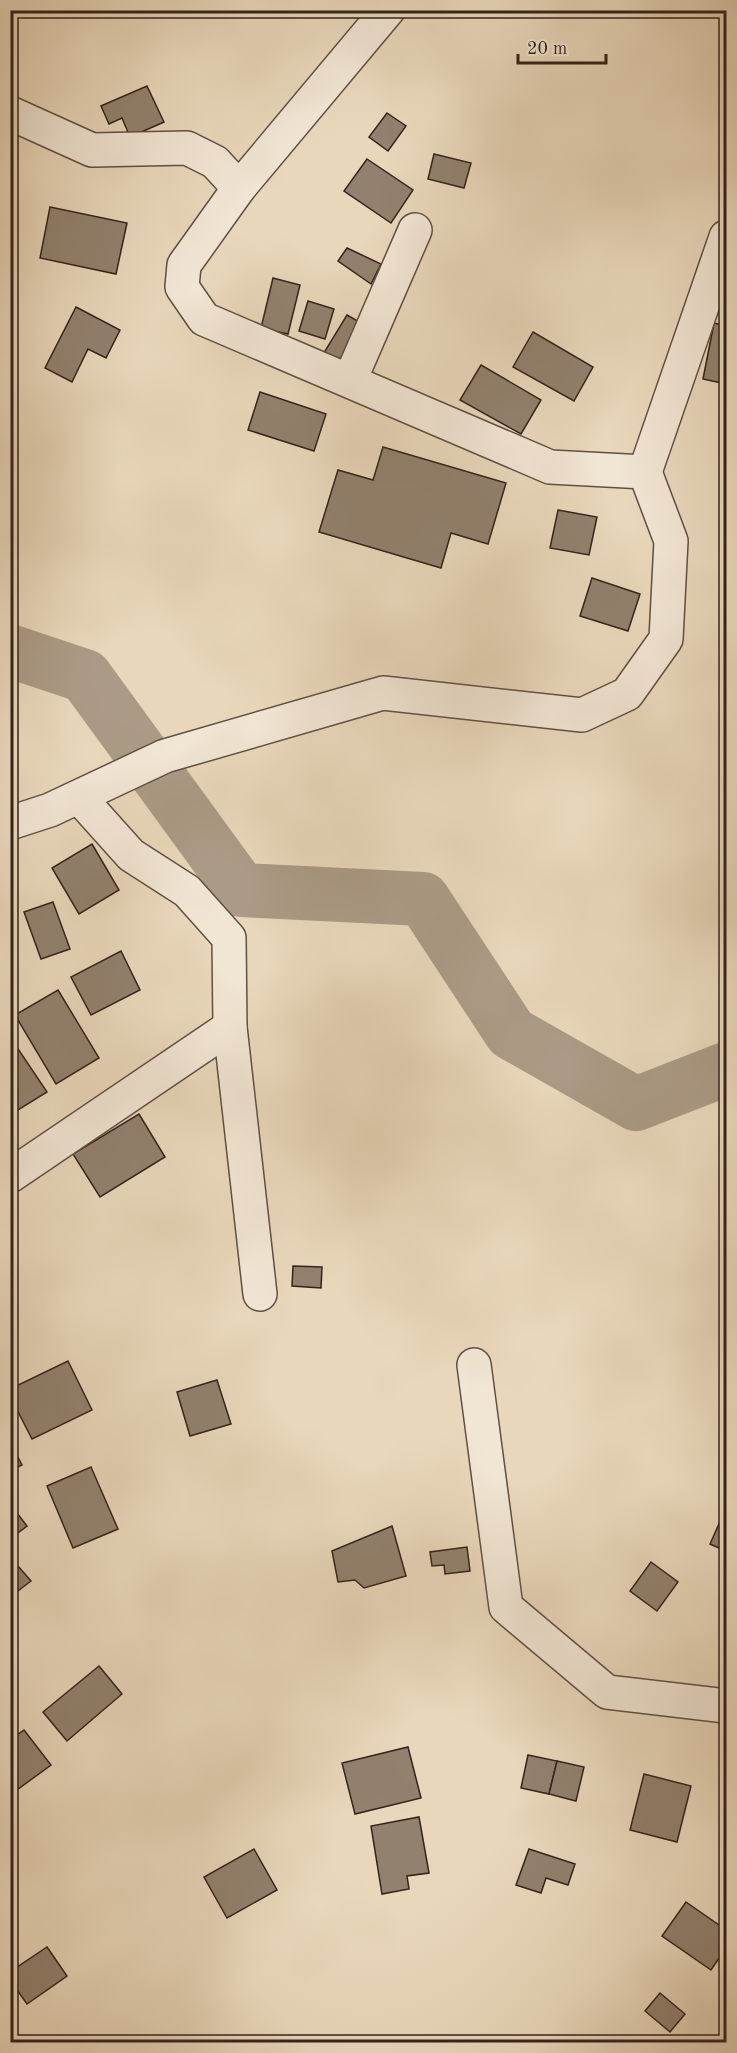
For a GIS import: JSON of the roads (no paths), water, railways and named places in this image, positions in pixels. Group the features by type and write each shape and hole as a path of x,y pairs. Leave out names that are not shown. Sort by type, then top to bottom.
{"street":[{"path":"388,10 239,188 184,266 182,287 204,319 550,467 645,472"},
{"path":"10,113 92,150 187,148 215,162 239,188"},
{"path":"350,380 415,230"},
{"path":"10,823 80,797 113,779 165,756 383,693 582,715 627,694 666,639 671,541 645,472 726,237"},
{"path":"80,797 131,855 187,891 229,938 230,1027 260,1294"},
{"path":"10,1176 230,1027"},
{"path":"474,1365 506,1607 607,1692 726,1706"}],"waterway":[{"path":"10,651 85,676 241,890 423,899 511,1033 636,1104 726,1069"}]}
